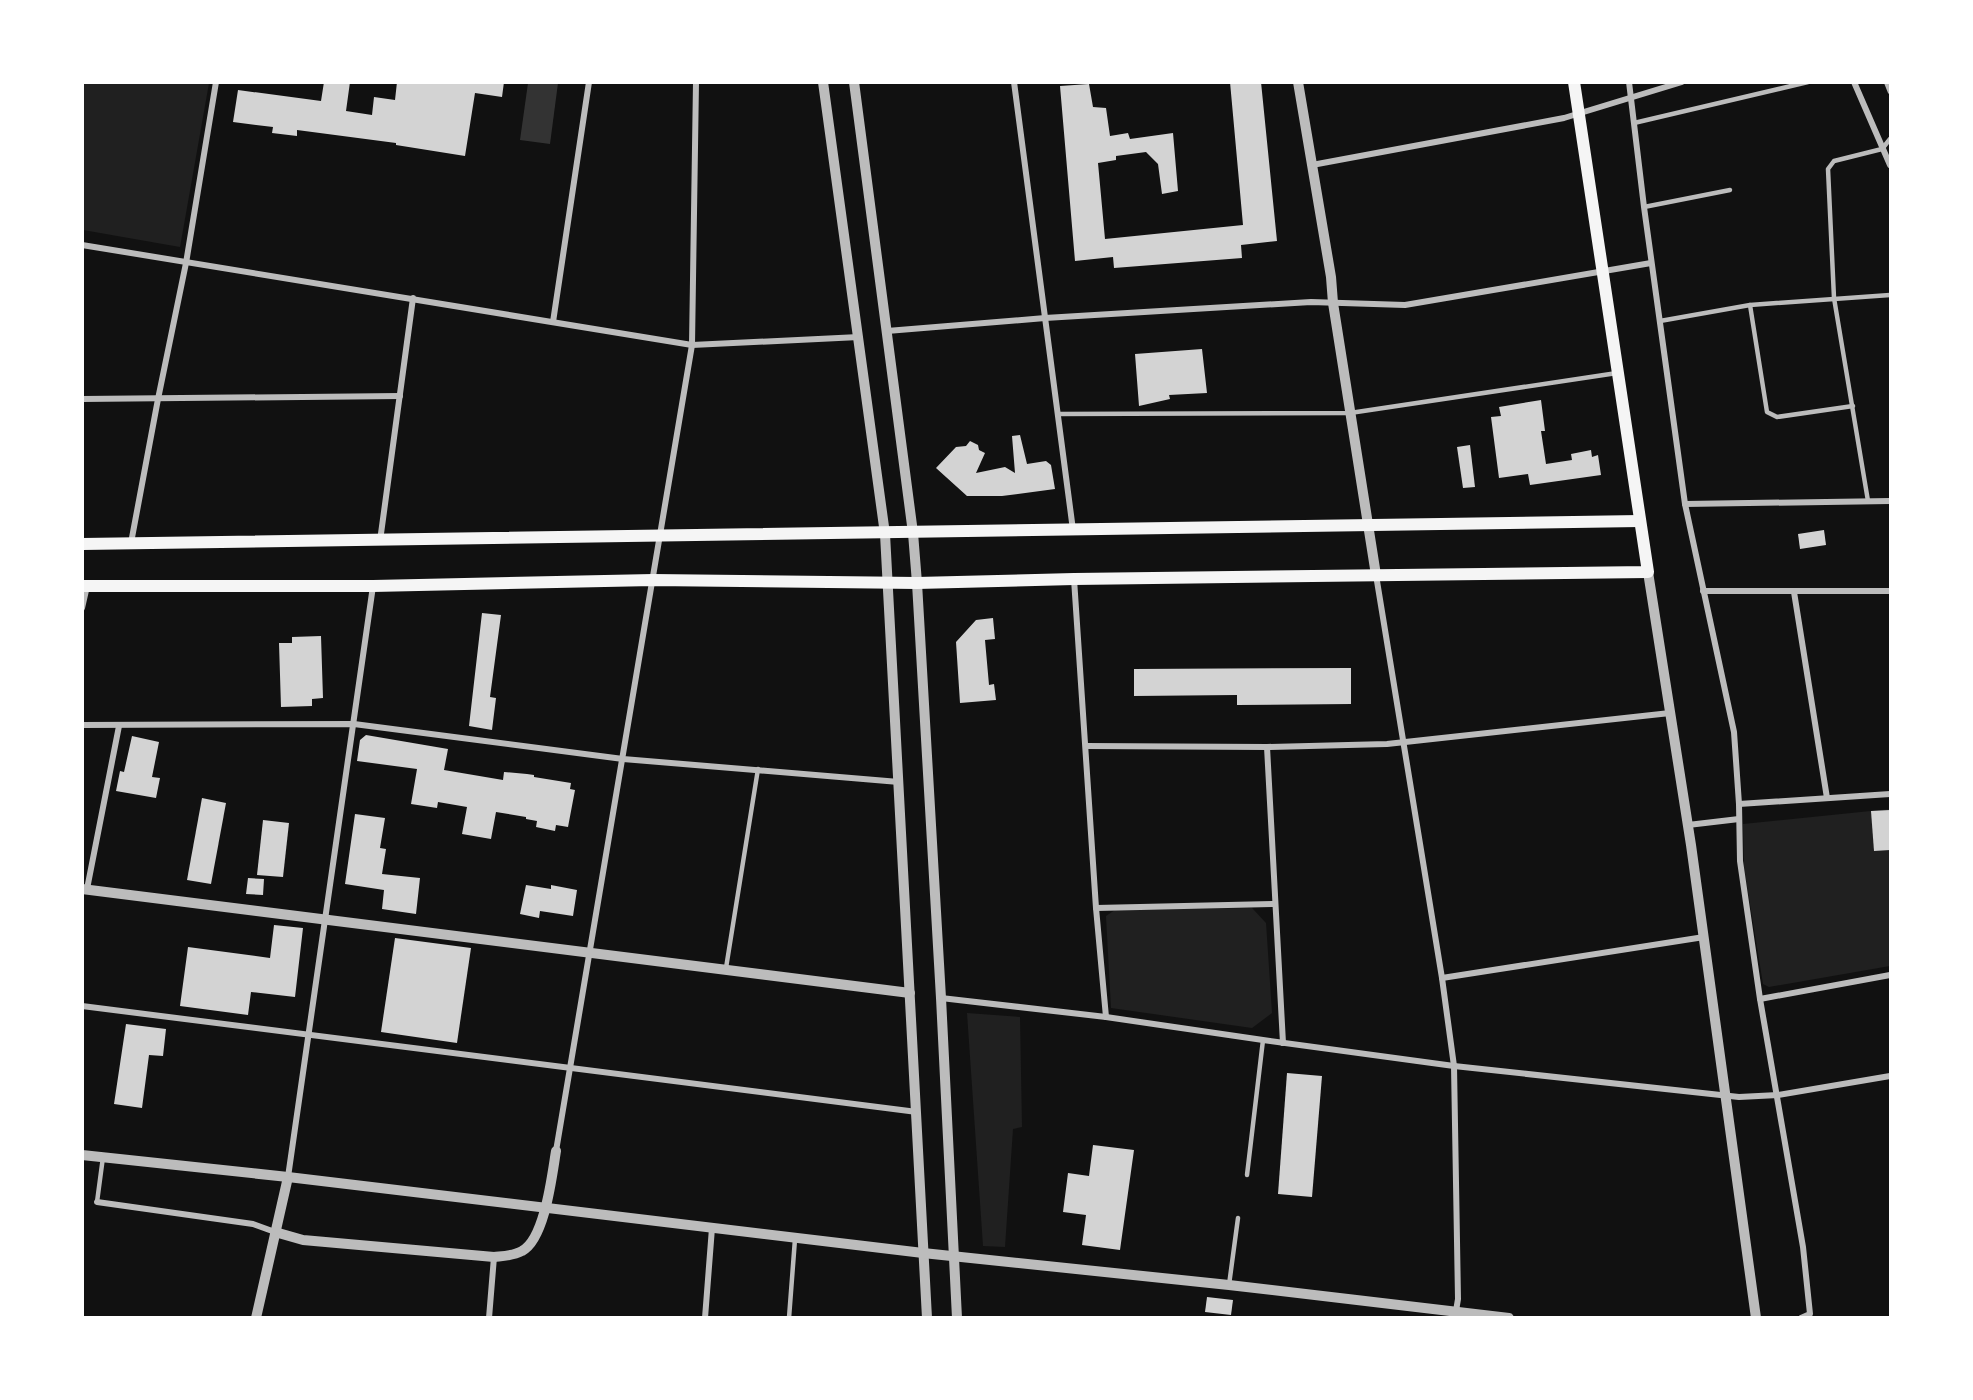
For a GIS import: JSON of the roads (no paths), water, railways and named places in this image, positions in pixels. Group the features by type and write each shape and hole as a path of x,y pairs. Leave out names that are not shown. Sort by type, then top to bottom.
{"main road":[{"path":"85,586 374,586 653,580 888,584 1074,579 1648,572 1574,82"},
{"path":"82,544 660,539 1073,530 1370,528 1640,521"}],"street":[{"path":"131,543 186,263 216,82"},
{"path":"553,322 589,82"},
{"path":"98,1202 253,1224 303,1240 494,1257 524,1251 535,1238 546,1207 692,345 696,82"},
{"path":"823,82 885,534 927,1317"},
{"path":"854,82 913,533 941,998 957,1317"},
{"path":"1014,82 1073,530"},
{"path":"1298,82 1331,277 1350,413 1442,978 1454,1066 1458,1299 1456,1311"},
{"path":"1629,82 1685,504 1734,732 1740,804 1740,861 1760,999 1803,1247 1810,1314 1801,1317"},
{"path":"1312,165 1579,114 1682,82"},
{"path":"1854,82 1890,165"},
{"path":"82,245 692,345 859,337"},
{"path":"888,331 1045,318 1311,302 1405,305 1652,263"},
{"path":"380,541 413,298"},
{"path":"82,399 400,396"},
{"path":"1685,504 1890,501"},
{"path":"1648,572 1688,825 1756,1317"},
{"path":"1074,579 1096,908 1106,1017"},
{"path":"82,608 85,586"},
{"path":"256,1317 288,1176 374,586"},
{"path":"1703,591 1890,591"},
{"path":"1794,592 1827,798"},
{"path":"1086,746 1267,747 1403,742 1670,713"},
{"path":"82,725 354,724 622,759 899,782"},
{"path":"119,726 85,889 910,993"},
{"path":"1267,747 1283,1043"},
{"path":"1740,804 1890,794"},
{"path":"1688,825 1739,819"},
{"path":"1096,908 1275,904"},
{"path":"1442,978 1704,937"},
{"path":"1760,999 1890,975"},
{"path":"941,998 1106,1017 1454,1066 1726,1095 1778,1095 1890,1077"},
{"path":"82,1006 917,1112"},
{"path":"82,1155 288,1176 954,1257 1509,1317"},
{"path":"705,1317 712,1228"},
{"path":"489,1317 494,1257"}],"lane":[{"path":"1634,123 1808,82"},
{"path":"1886,82 1890,92"},
{"path":"1868,501 1834,298 1828,169 1834,161 1882,149 1890,139"},
{"path":"1644,207 1730,190"},
{"path":"1660,321 1750,305 1890,295"},
{"path":"1750,305 1767,412 1776,417 1853,406"},
{"path":"1058,414 1350,413 1618,373"},
{"path":"726,970 758,769"},
{"path":"1246,1175 1263,1040"},
{"path":"98,1202 103,1157"},
{"path":"1229,1285 1238,1218"},
{"path":"789,1317 795,1238"}]}
